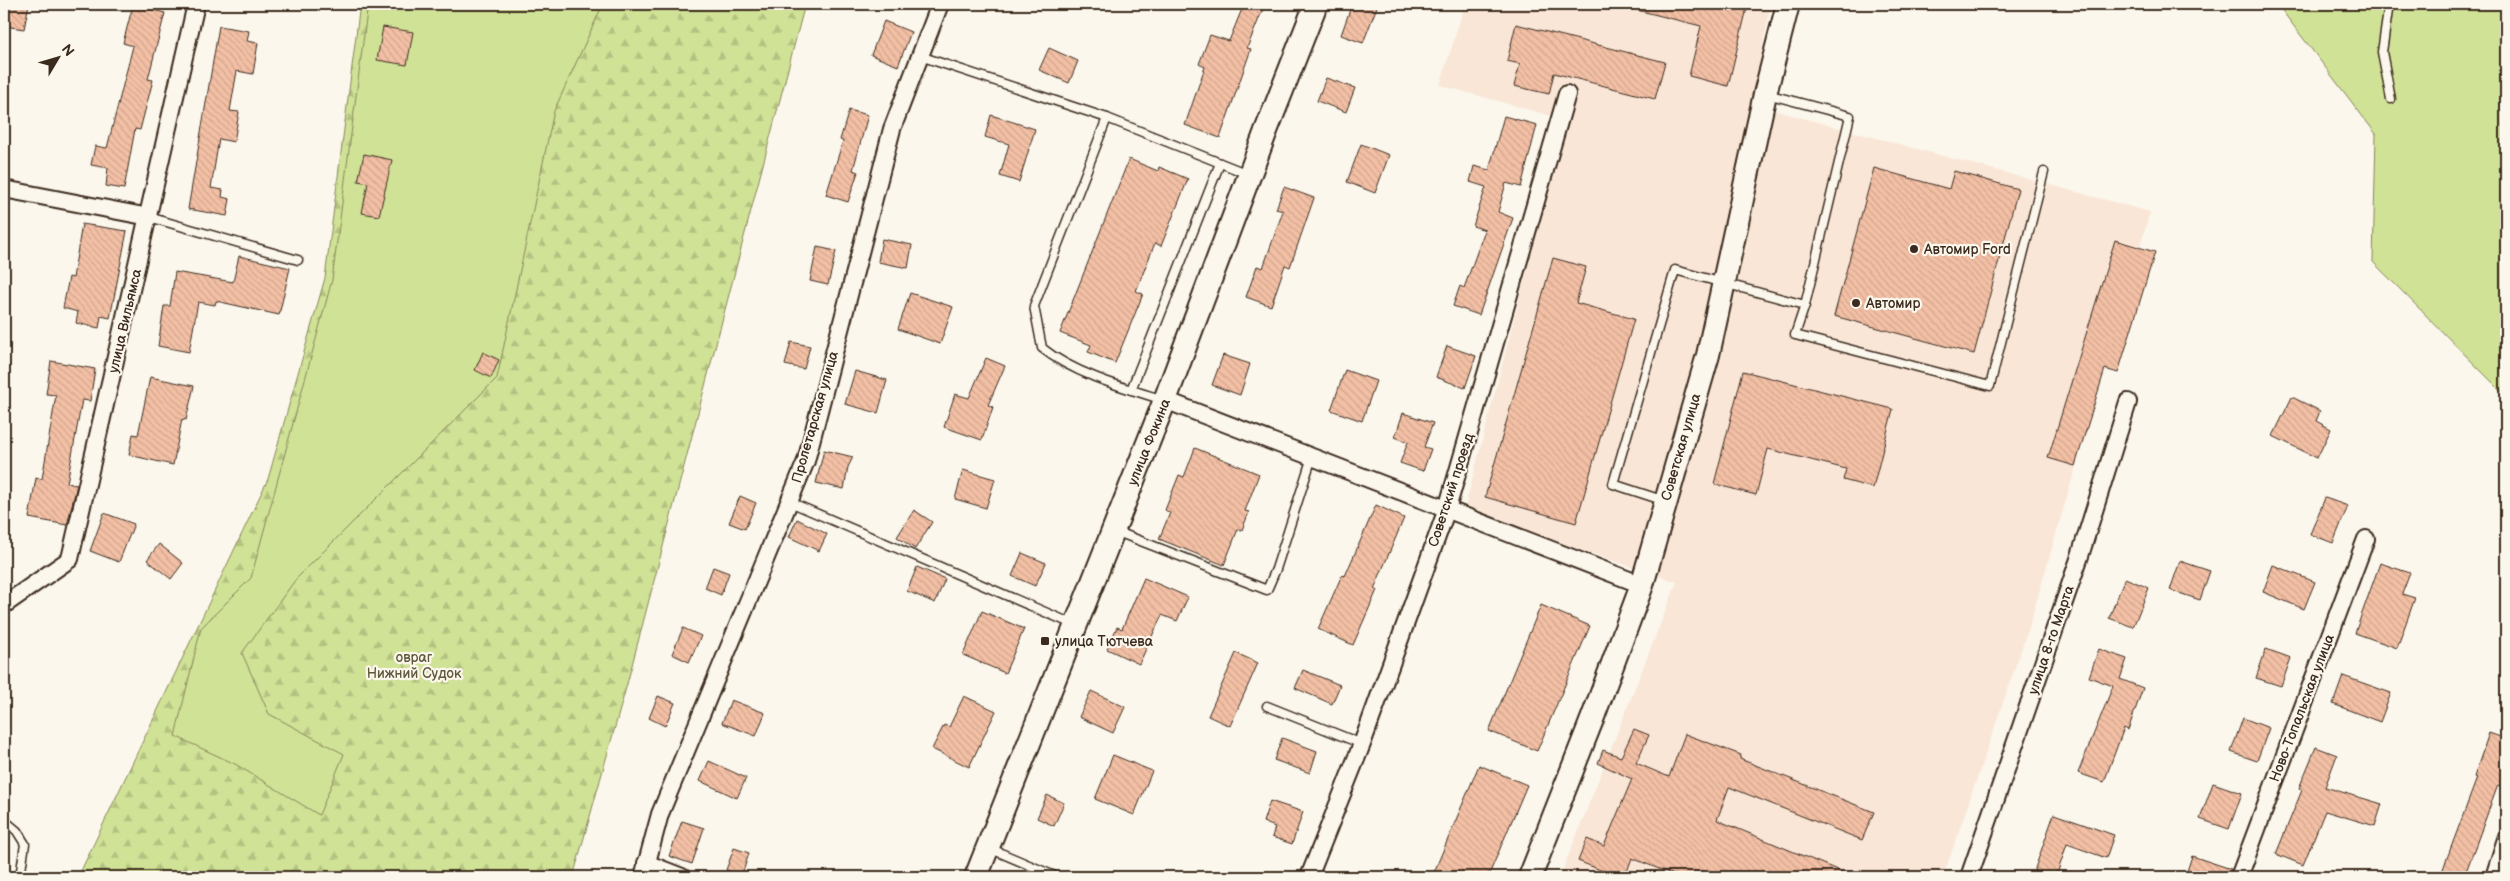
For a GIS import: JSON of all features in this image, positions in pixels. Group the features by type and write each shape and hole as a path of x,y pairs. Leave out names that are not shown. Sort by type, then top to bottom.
{"main road":[{"name":"улица Фокина","path":"976,877 1166,400 1251,175 1266,130 1316,4"},
{"name":"Советская улица","path":"1530,877 1594,717 1642,585 1708,355 1765,94 1788,4"}],"street":[{"name":"улица Вильямса","path":"4,605 70,559 196,4"},
{"name":"Пролетарская улица","path":"645,870 660,814 806,461 892,129 940,4"},
{"name":"Советский проезд","path":"1309,877 1362,744 1447,509 1567,94"},
{"path":"4,189 149,217"},
{"path":"1166,400 1642,585"},
{"name":"улица 8-го Марта","path":"1969,877 2079,559 2128,402"},
{"name":"Ново-Топальская улица","path":"2238,877 2366,539"},
{"path":"2494,877 2506,839"},
{"path":"645,870 682,877"}],"lane":[{"path":"2389,4 2382,52 2391,99"},
{"path":"920,56 1107,118 1251,175"},
{"path":"1765,94 1850,116 1805,305 1795,335 1990,386 2044,172"},
{"path":"1107,118 1034,306 1042,348 1057,360 1131,390 1166,400"},
{"path":"1131,390 1220,163"},
{"path":"149,217 298,260"},
{"path":"1666,501 1613,484 1675,270 1724,285 1805,305"},
{"path":"1114,531 1267,590 1276,569 1312,457"},
{"path":"790,502 1076,625"},
{"path":"1267,706 1362,744"},
{"path":"4,820 17,831 25,844 20,877"},
{"path":"988,848 1057,877"}],"shaded area":[{"path":"1465,4 1771,4 1751,104 2150,212 2029,627 1943,877 1560,877 1677,582 1464,511 1566,120 1440,85"}],"green space":[{"name":"овраг Нижний Судок","path":"360,4 805,4 627,684 573,877 78,877 268,479 325,278"},
{"path":"368,4 603,4 554,111 497,378 296,579 242,653 269,714 344,754 319,815 235,764 175,736 201,628 251,578 332,280"},
{"path":"2277,4 2506,4 2506,396 2373,262 2376,134"}],"building":[{"path":"4,4 29,4 24,29 4,26"},
{"path":"1244,4 1265,4 1247,48 1251,49 1220,138 1185,125 1205,67 1199,64 1210,35 1229,41"},
{"path":"1352,4 1378,4 1363,43 1341,35"},
{"path":"1638,4 1748,4 1728,86 1689,76 1701,26 1637,10"},
{"path":"133,5 165,13 148,79 153,80 140,130 135,129 124,189 106,186 108,168 91,165 95,146 107,148 133,46 123,43"},
{"path":"884,21 911,32 898,66 871,55"},
{"path":"1516,24 1665,62 1655,99 1554,73 1549,94 1514,86 1520,64 1507,61"},
{"path":"219,26 249,31 247,41 258,43 253,74 237,71 230,111 239,112 234,142 219,139 211,188 223,190 222,197 230,199 227,216 188,209"},
{"path":"383,27 413,32 407,65 377,60"},
{"path":"1049,48 1078,61 1069,83 1039,70"},
{"path":"1326,78 1355,88 1346,112 1317,101"},
{"path":"849,110 868,115 853,170 858,172 848,202 826,195 843,141 840,140"},
{"path":"991,115 1035,129 1019,182 1000,176 1009,144 985,137"},
{"path":"1504,116 1537,125 1521,187 1506,183 1498,212 1513,218 1479,315 1453,306 1460,286 1464,288 1485,230 1473,226 1486,187 1470,182 1474,166 1489,170"},
{"path":"1361,144 1389,155 1375,193 1347,182"},
{"path":"364,154 392,160 379,216 362,213 368,183 358,181"},
{"path":"1129,159 1158,171 1159,167 1188,179 1161,246 1155,243 1136,291 1143,294 1115,363 1088,352 1091,345 1060,333"},
{"path":"1874,168 1949,189 1954,171 2018,189 1974,354 1834,316"},
{"path":"1284,187 1314,198 1290,267 1285,265 1271,306 1246,297 1257,266 1263,268 1283,211 1276,209"},
{"path":"82,224 127,231 110,318 101,316 99,328 76,323 78,312 63,308 69,277 73,278"},
{"path":"882,239 912,245 908,268 878,262"},
{"path":"2115,240 2155,252 2118,373 2105,369 2075,466 2048,458"},
{"path":"817,247 836,251 828,285 810,281"},
{"path":"239,256 290,268 279,315 216,301 215,305 198,302 189,352 158,346 164,306 170,306 175,272 233,282"},
{"path":"1553,258 1586,267 1576,303 1634,319 1576,523 1485,497"},
{"path":"910,293 953,307 940,344 898,329"},
{"path":"791,342 810,346 804,369 785,365"},
{"path":"1447,346 1476,356 1465,388 1436,377"},
{"path":"483,352 499,360 491,378 475,370"},
{"path":"1223,355 1250,364 1240,395 1212,385"},
{"path":"986,358 1005,366 988,405 993,407 982,440 944,427 955,394 969,398"},
{"path":"51,361 95,369 90,401 82,400 67,483 77,485 67,525 29,518 36,478 42,479 56,395 46,394"},
{"path":"1345,370 1376,381 1362,421 1331,410"},
{"path":"855,371 887,380 878,413 845,404"},
{"path":"1743,371 1893,409 1873,488 1843,480 1846,469 1768,449 1756,495 1714,484"},
{"path":"150,377 194,386 186,420 182,419 173,465 129,455 133,434 138,435"},
{"path":"2292,397 2320,411 2316,421 2331,429 2317,458 2273,436"},
{"path":"1403,413 1433,423 1424,447 1431,449 1423,471 1400,463 1408,442 1395,437"},
{"path":"1195,448 1259,474 1245,511 1249,512 1242,530 1238,529 1224,565 1159,539 1170,513 1165,510 1179,475 1184,477"},
{"path":"824,450 853,457 848,467 844,489 816,483"},
{"path":"963,470 995,479 986,508 955,499"},
{"path":"740,496 756,503 745,529 729,523"},
{"path":"2325,498 2348,506 2333,543 2310,534"},
{"path":"1376,505 1404,518 1374,589 1377,590 1353,645 1318,629 1342,575 1345,576"},
{"path":"914,510 932,522 915,549 897,537"},
{"path":"104,513 134,524 119,562 90,551"},
{"path":"797,519 827,534 819,551 789,537"},
{"path":"159,544 183,563 171,579 147,560"},
{"path":"1022,553 1046,563 1035,586 1012,576"},
{"path":"2180,561 2210,571 2200,600 2170,590"},
{"path":"2380,563 2410,573 2402,594 2415,598 2397,648 2355,633"},
{"path":"2273,565 2315,582 2304,609 2263,592"},
{"path":"713,567 729,573 721,595 705,588"},
{"path":"917,567 945,579 935,603 907,591"},
{"path":"1144,578 1188,597 1177,621 1162,615 1139,664 1107,649 1117,627 1122,629"},
{"path":"2125,578 2149,588 2133,627 2109,618"},
{"path":"1541,605 1590,626 1537,751 1489,731"},
{"path":"982,611 1024,629 1005,673 963,655"},
{"path":"683,628 701,636 689,662 672,654"},
{"path":"2099,649 2127,659 2120,679 2143,688 2128,730 2124,728 2104,782 2078,773 2113,686 2089,677"},
{"path":"2266,649 2291,658 2281,686 2256,678"},
{"path":"1236,653 1258,663 1230,726 1208,716"},
{"path":"1303,670 1340,685 1332,704 1295,688"},
{"path":"2343,676 2391,693 2380,722 2333,704"},
{"path":"1091,691 1125,707 1113,733 1079,717"},
{"path":"658,696 675,703 665,726 649,718"},
{"path":"964,696 996,711 969,767 932,749 944,725 949,727"},
{"path":"731,700 765,713 756,736 722,723"},
{"path":"2243,718 2269,728 2257,761 2231,752"},
{"path":"1634,729 1649,735 1636,763 1669,777 1685,734 1741,755 1740,759 1874,812 1862,840 1729,787 1717,820 1854,877 1679,877 1632,858 1625,877 1618,877 1578,861 1587,839 1604,846 1632,779 1598,763 1603,750 1621,757"},
{"path":"2489,733 2506,739 2506,788 2498,785 2464,877 2440,877 2477,778 2474,777"},
{"path":"1282,738 1317,751 1310,773 1274,760"},
{"path":"2316,747 2337,755 2325,787 2382,804 2375,826 2325,811 2303,865 2276,854 2302,790 2299,788"},
{"path":"1113,755 1152,771 1134,815 1095,799"},
{"path":"709,761 746,778 737,798 700,781"},
{"path":"1479,765 1527,785 1488,877 1432,877"},
{"path":"2213,783 2242,793 2229,829 2200,819"},
{"path":"1047,795 1064,803 1054,826 1037,818"},
{"path":"1270,801 1303,812 1292,844 1272,837 1275,827 1263,822"},
{"path":"2054,814 2114,835 2106,858 2067,844 2056,877 2032,877"},
{"path":"682,821 704,828 692,864 669,856"},
{"path":"734,848 749,853 742,875 726,870"},
{"path":"2192,856 2231,869 2229,877 2185,877"}],"place":[{"name":"Автомир Ford","path":"1914,249"},
{"name":"Автомир","path":"1856,303"},
{"name":"улица Тютчева","path":"1045,641"}]}
